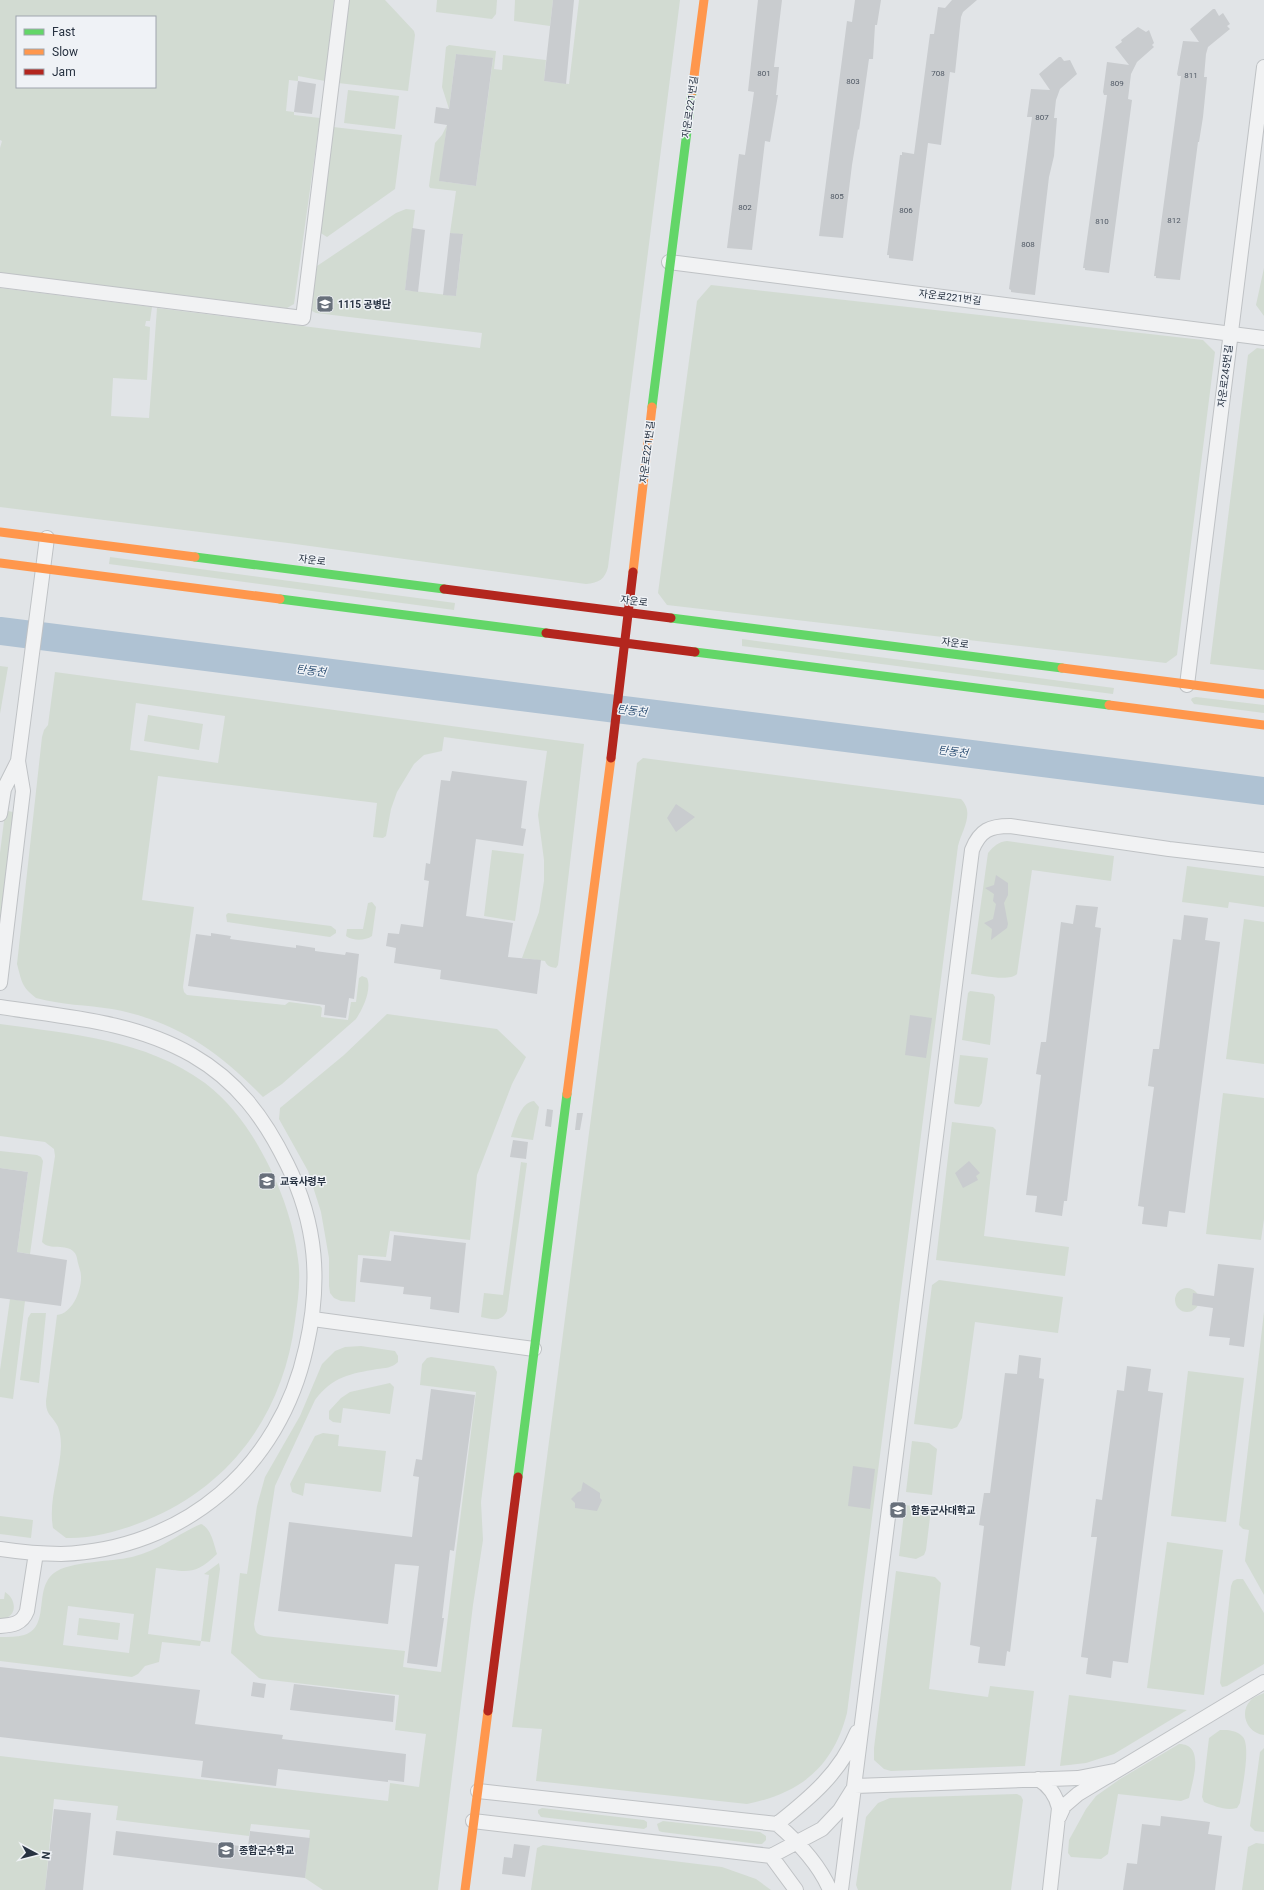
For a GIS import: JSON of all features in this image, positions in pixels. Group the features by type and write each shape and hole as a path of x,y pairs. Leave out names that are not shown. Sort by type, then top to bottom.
{"street":[{"path":"0,280 303,318 342,0"},
{"name":"자운로221번길","path":"465,1890 622,672 669,262 704,0"},
{"name":"자운로245번길","path":"1187,685 1264,67"},
{"name":"자운로221번길","path":"669,262 1264,338"},
{"name":"자운로","path":"0,532 1264,694"},
{"path":"0,814 4,789 18,761 47,538"},
{"path":"0,564 625,642 1264,725"},
{"path":"0,983 23,791 18,761"},
{"path":"841,1890 948,1033 972,850 976,839 990,828 1010,826 1169,849 1264,860"},
{"path":"0,1008 118,1026 158,1038 192,1055 222,1075 247,1099 260,1115 297,1184 313,1247 316,1279 313,1319 301,1372 287,1409 272,1436 255,1459 218,1496 177,1523 131,1541 98,1550 63,1554 0,1549"},
{"path":"313,1319 534,1349"},
{"path":"0,1626 18,1623 24,1618 36,1553"},
{"path":"1059,1817 1069,1801 1114,1772 1264,1682"},
{"path":"777,1824 818,1790 830,1777 850,1749 863,1718"},
{"path":"855,1786 1091,1777 1114,1772"},
{"path":"1038,1779 1051,1790 1057,1799 1059,1817 1050,1890"},
{"path":"473,1821 771,1856 822,1829 831,1821 855,1786"},
{"path":"478,1791 777,1824 797,1843 820,1871 830,1890"},
{"path":"771,1856 796,1890"}],"shaded area":[{"path":"0,0 334,0 325,81 298,76 298,81 289,80 286,111 294,112 294,115 320,118 294,304 287,308 0,273 0,148 2,141 0,140"},
{"path":"349,0 385,0 414,31 415,35 408,91 338,83"},
{"path":"437,0 497,0 496,14 492,19 436,12"},
{"path":"515,0 553,0 550,26 514,21"},
{"path":"579,0 680,0 608,567 601,580 586,584 288,543 0,507 0,288 152,307 150,321 146,321 145,326 150,327 147,380 113,378 111,416 149,418 157,308 480,348 482,333 316,313 312,311 311,306 315,269 317,266 396,213 406,209 415,210 405,290 456,296 463,235 450,233 456,191 430,188 429,186 435,143 442,135 447,125 440,181 476,186 493,59 456,54 449,109 442,87 446,47 449,45 496,51 494,69 502,70 503,55 546,60 544,81 569,84"},
{"path":"348,90 399,96 395,129 344,123"},
{"path":"333,127 402,135 395,189 327,237 319,232"},
{"path":"1264,268 1264,316 1256,305"},
{"path":"711,285 1203,340 1215,352 1177,655 1166,663 667,605 658,593 697,301"},
{"path":"1257,348 1264,349 1264,670 1210,664 1248,355"},
{"path":"110,557 455,603 454,610 109,564"},
{"path":"742,639 1114,688 1113,694 742,646"},
{"path":"0,666 8,667 0,714"},
{"path":"55,672 584,744 558,965 554,968 550,967 545,961 522,958 539,912 544,881 544,860 538,815 547,751 444,737 442,751 424,755 414,764 397,792 391,809 386,836 383,838 373,837 377,803 158,776 142,900 194,907 183,987 184,992 187,995 285,1005 289,1002 320,1006 322,1008 321,1017 348,1020 351,1002 356,1002 359,978 362,976 367,978 368,993 364,1005 356,1019 282,1084 263,1097 212,1052 195,1040 156,1021 135,1014 112,1009 64,1004 36,998 25,987 17,964 42,737 44,730 48,725","holes":["136,703 225,716 218,763 130,750"]},
{"path":"1196,697 1264,705 1264,713 1194,704 1191,700 1192,698"},
{"path":"148,715 203,724 199,750 144,741"},
{"path":"643,758 961,799 967,810 966,822 958,846 847,1713 841,1732 833,1748 823,1763 812,1775 799,1785 783,1793 747,1804 536,1781 542,1729 512,1727 637,763"},
{"path":"8,811 13,812 15,815 0,931 0,853 5,813"},
{"path":"1007,841 1114,856 1111,881 1032,870 1017,974 1008,978 1002,978 971,974 988,853 996,845"},
{"path":"492,850 524,854 515,921 484,916"},
{"path":"1187,866 1264,876 1264,907 1229,902 1228,908 1182,902"},
{"path":"372,902 376,907 372,936 359,940 346,936 347,929 363,929 368,903"},
{"path":"228,913 331,926 336,930 336,933 330,937 227,922 226,915"},
{"path":"1244,919 1264,922 1264,1064 1226,1059"},
{"path":"970,991 993,994 995,997 990,1045 962,1040 968,993"},
{"path":"387,1014 497,1029 526,1057 512,1084 477,1175 470,1240 390,1231 386,1257 358,1255 355,1302 341,1301 334,1298 330,1293 329,1258 321,1212 308,1171 279,1119 280,1108 344,1055"},
{"path":"0,1024 80,1035 132,1048 158,1057 182,1068 205,1083 234,1111 250,1132 264,1156 284,1201 296,1247 299,1267 299,1290 289,1353 280,1384 267,1412 251,1438 232,1462 209,1483 183,1502 144,1521 99,1535 66,1538 53,1528 53,1497 60,1456 61,1440 58,1427 48,1412 46,1401 57,1315 62,1314 67,1310 75,1300 80,1288 81,1274 76,1254 71,1249 49,1246 42,1242 55,1156 54,1149 45,1142 0,1136"},
{"path":"960,1055 988,1058 982,1103 979,1107 955,1104 954,1102"},
{"path":"1223,1093 1264,1098 1264,1219 1261,1240 1206,1234"},
{"path":"534,1101 539,1107 533,1140 511,1137 516,1121 522,1110 529,1102"},
{"path":"952,1122 993,1127 996,1130 984,1236 1069,1247 1065,1276 936,1260"},
{"path":"0,1151 37,1155 41,1157 43,1161 30,1254 17,1252 28,1172 0,1168"},
{"path":"521,1162 527,1163 507,1311 505,1315 499,1319 481,1317 484,1293 503,1295"},
{"path":"939,1280 1063,1297 1058,1333 975,1322 962,1418 957,1427 952,1429 914,1424 932,1285"},
{"path":"1187,1288 1196,1291 1199,1300 1196,1309 1187,1312 1178,1309 1175,1300 1178,1291"},
{"path":"10,1299 25,1301 13,1399 0,1397 0,1370"},
{"path":"1264,1312 1264,1595 1245,1561 1249,1530 1243,1529 1239,1525"},
{"path":"31,1313 46,1313 39,1383 20,1380 28,1318"},
{"path":"361,1346 395,1351 398,1356 398,1362 388,1367 343,1377 328,1386 315,1400 275,1486 254,1624 256,1632 264,1636 405,1651 403,1667 441,1672 476,1392 420,1385 422,1364 427,1358 431,1357 494,1366 497,1372 481,1502 483,1540 473,1605 438,1890 323,1890 305,1878 310,1830 251,1824 249,1836 116,1820 118,1806 54,1799 45,1890 0,1890 0,1756 388,1801 390,1783 419,1787 426,1734 395,1730 399,1695 262,1679 231,1653 240,1573 247,1574 257,1506 265,1477 300,1416 322,1364 335,1351 345,1347"},
{"path":"1188,1371 1244,1378 1226,1522 1171,1516"},
{"path":"390,1383 394,1387 390,1414 343,1408 341,1423 333,1422 329,1419 329,1411 341,1398 350,1392"},
{"path":"323,1433 339,1435 338,1446 386,1451 381,1492 305,1483 303,1496 292,1492 290,1484 315,1436"},
{"path":"912,1441 929,1443 937,1449 932,1495 906,1492"},
{"path":"905,1505 931,1509 926,1550 924,1555 916,1559 899,1556"},
{"path":"0,1516 33,1520 31,1538 0,1534"},
{"path":"201,1524 207,1529 212,1537 217,1554 202,1566 189,1571 156,1568 148,1634 201,1641 200,1646 162,1642 159,1662 145,1666 138,1674 132,1677 0,1661 0,1637 21,1636 32,1631 40,1616 44,1588 54,1573 70,1566 91,1562 123,1559 142,1554 160,1546","holes":["68,1606 134,1614 129,1653 63,1645"]},
{"path":"1167,1542 1223,1550 1204,1695 1147,1688"},
{"path":"219,1563 220,1569 210,1642 201,1641 209,1575 204,1574"},
{"path":"896,1571 935,1577 941,1583 929,1689 988,1697 990,1686 1034,1691 1025,1766 891,1771 884,1769 874,1760 874,1748"},
{"path":"1243,1579 1264,1613 1264,1664 1227,1686 1222,1687 1220,1683 1231,1586 1233,1581"},
{"path":"5,1592 12,1600 14,1608 10,1616 0,1619 0,1599 4,1599"},
{"path":"79,1618 120,1623 118,1640 77,1635"},
{"path":"1264,1693 1264,1735 1253,1731 1249,1727 1246,1722 1245,1711 1250,1701"},
{"path":"1069,1695 1187,1710 1114,1754 1086,1763 1060,1766"},
{"path":"1220,1730 1229,1730 1238,1733 1243,1737 1245,1742 1246,1759 1240,1803 1237,1808 1233,1809 1204,1802 1202,1797 1209,1738"},
{"path":"1179,1744 1187,1746 1192,1750 1195,1757 1194,1774 1189,1798 1181,1801 1118,1794 1108,1854 1101,1859 1071,1857 1068,1853 1069,1840 1086,1809 1096,1796 1120,1779"},
{"path":"1264,1748 1264,1832 1255,1831 1250,1826 1260,1752"},
{"path":"1017,1794 1021,1796 1023,1800 1011,1890 858,1890 856,1885 866,1817 878,1803 890,1798"},
{"path":"542,1808 644,1820 647,1822 647,1827 644,1829 541,1817 538,1810"},
{"path":"663,1821 760,1832 766,1836 766,1840 762,1844 758,1844 662,1832 659,1831 657,1824"},
{"path":"1256,1843 1264,1844 1264,1890 1242,1890 1248,1847"},
{"path":"543,1845 722,1867 756,1879 771,1890 531,1890 537,1848"}],"building":[{"path":"553,0 574,0 566,84 544,81"},
{"path":"758,0 782,0 774,67 779,67 776,95 778,95 770,142 765,141 752,250 727,248 739,154 745,155 754,92 748,91"},
{"path":"855,0 881,0 877,25 875,25 873,59 869,59 859,130 858,129 852,165 843,238 819,236 847,21 852,22"},
{"path":"952,0 977,0 963,12 961,17 955,73 950,72 941,145 928,143 913,261 889,258 889,255 887,255 900,155 902,155 902,152 914,154 930,34 934,34 938,7 945,8"},
{"path":"1213,9 1215,9 1219,16 1223,13 1230,24 1227,26 1230,29 1208,47 1206,54 1204,77 1207,77 1203,117 1198,142 1180,280 1156,278 1156,276 1154,276 1181,76 1178,76 1177,74 1183,41 1199,42 1190,29"},
{"path":"1138,27 1146,32 1149,30 1154,43 1152,45 1154,47 1137,62 1131,74 1128,99 1132,100 1109,273 1085,270 1085,268 1083,268 1107,95 1104,95 1103,92 1107,62 1129,65 1115,47 1122,42 1121,40"},
{"path":"456,54 493,58 476,186 439,181 447,125 434,123 436,107 449,109"},
{"path":"1059,57 1061,57 1064,61 1070,60 1077,74 1060,89 1056,100 1054,118 1057,118 1054,156 1049,177 1035,295 1011,292 1009,289 1032,117 1027,117 1031,89 1050,90 1039,74"},
{"path":"298,81 316,84 312,114 294,112"},
{"path":"412,228 425,230 418,292 405,290"},
{"path":"450,233 463,234 456,296 443,295"},
{"path":"452,771 527,781 521,828 526,829 523,846 476,839 466,916 513,923 508,957 541,960 537,994 440,979 441,970 394,963 396,948 386,946 388,933 399,934 401,924 423,927 429,881 424,880 426,863 430,864 441,780 450,781"},
{"path":"676,804 695,817 676,832 667,818"},
{"path":"996,875 1008,883 1008,895 1004,903 1008,924 1007,928 991,940 992,929 984,923 993,919 996,904 993,901 994,894 985,888 994,885"},
{"path":"1076,905 1098,907 1095,927 1101,928 1067,1201 1064,1201 1062,1216 1035,1212 1037,1196 1026,1195 1041,1075 1036,1074 1041,1042 1046,1042 1061,922 1073,924"},
{"path":"1184,915 1208,918 1205,940 1220,942 1185,1213 1169,1211 1167,1227 1142,1224 1144,1207 1138,1206 1154,1087 1148,1086 1153,1049 1159,1049 1173,939 1181,940"},
{"path":"211,933 231,936 230,939 296,948 296,945 315,948 315,951 345,955 346,952 359,954 354,999 349,998 346,1018 324,1015 325,1005 188,986 196,934 211,936"},
{"path":"910,1015 932,1018 926,1058 905,1055"},
{"path":"547,1109 553,1110 551,1127 545,1126"},
{"path":"577,1113 583,1113 580,1130 575,1130"},
{"path":"513,1140 528,1142 526,1159 510,1157"},
{"path":"969,1161 980,1173 976,1176 978,1180 963,1188 955,1173"},
{"path":"0,1168 28,1172 17,1252 67,1260 61,1306 0,1298"},
{"path":"394,1235 466,1243 459,1313 430,1309 431,1297 403,1294 404,1287 360,1282 363,1258 391,1261"},
{"path":"1218,1264 1254,1268 1244,1347 1229,1345 1230,1338 1209,1336 1213,1308 1192,1305 1193,1293 1214,1296"},
{"path":"1019,1355 1041,1358 1039,1378 1044,1379 1010,1652 1007,1651 1005,1666 978,1663 980,1647 970,1645 984,1526 979,1525 984,1493 990,1493 1005,1373 1017,1374"},
{"path":"1127,1366 1151,1369 1148,1391 1163,1393 1128,1663 1113,1661 1111,1678 1086,1674 1088,1658 1081,1657 1097,1537 1091,1537 1096,1499 1102,1500 1117,1390 1124,1391"},
{"path":"431,1389 475,1395 454,1551 450,1550 442,1618 444,1618 437,1667 407,1663 419,1566 395,1564 388,1624 278,1611 289,1522 412,1537 419,1477 413,1476 416,1459 422,1460"},
{"path":"853,1466 875,1469 870,1509 848,1506"},
{"path":"583,1482 600,1493 600,1498 602,1500 597,1511 575,1508 575,1503 571,1499 581,1491"},
{"path":"0,1667 200,1690 195,1724 283,1735 282,1739 406,1754 404,1782 388,1780 388,1782 278,1769 276,1786 201,1777 203,1761 0,1737"},
{"path":"253,1682 266,1684 264,1698 251,1696"},
{"path":"294,1684 395,1696 393,1722 290,1710"},
{"path":"54,1809 91,1813 83,1890 45,1890"},
{"path":"1161,1816 1210,1822 1208,1834 1222,1836 1215,1890 1123,1890 1127,1863 1137,1864 1142,1824 1160,1826"},
{"path":"116,1831 248,1847 250,1831 310,1838 305,1878 113,1855"},
{"path":"514,1844 530,1846 525,1877 502,1874 504,1857 512,1858"}],"waterway":[{"name":"탄동천","path":"0,631 1264,791"}],"traffic: fast":[{"path":"652,407 692,92"},
{"path":"195,557 444,589"},
{"path":"280,599 546,633"},
{"path":"671,618 1062,668"},
{"path":"695,652 1109,705"},
{"path":"518,1477 567,1094"}],"traffic: slow":[{"path":"692,92 704,0"},
{"path":"633,572 652,407"},
{"path":"0,532 195,557"},
{"path":"0,563 280,599"},
{"path":"1062,668 1264,694"},
{"path":"1109,705 1264,725"},
{"path":"567,1094 611,758"},
{"path":"465,1890 488,1711"}],"traffic: jam":[{"path":"611,758 633,572"},
{"path":"444,589 671,618"},
{"path":"546,633 695,652"},
{"path":"488,1711 518,1477"}],"place":[{"name":"1115 공병단","path":"325,304"},
{"name":"교육사령부","path":"267,1181"},
{"name":"합동군사대학교","path":"898,1510"},
{"name":"종합군수학교","path":"226,1850"}]}
